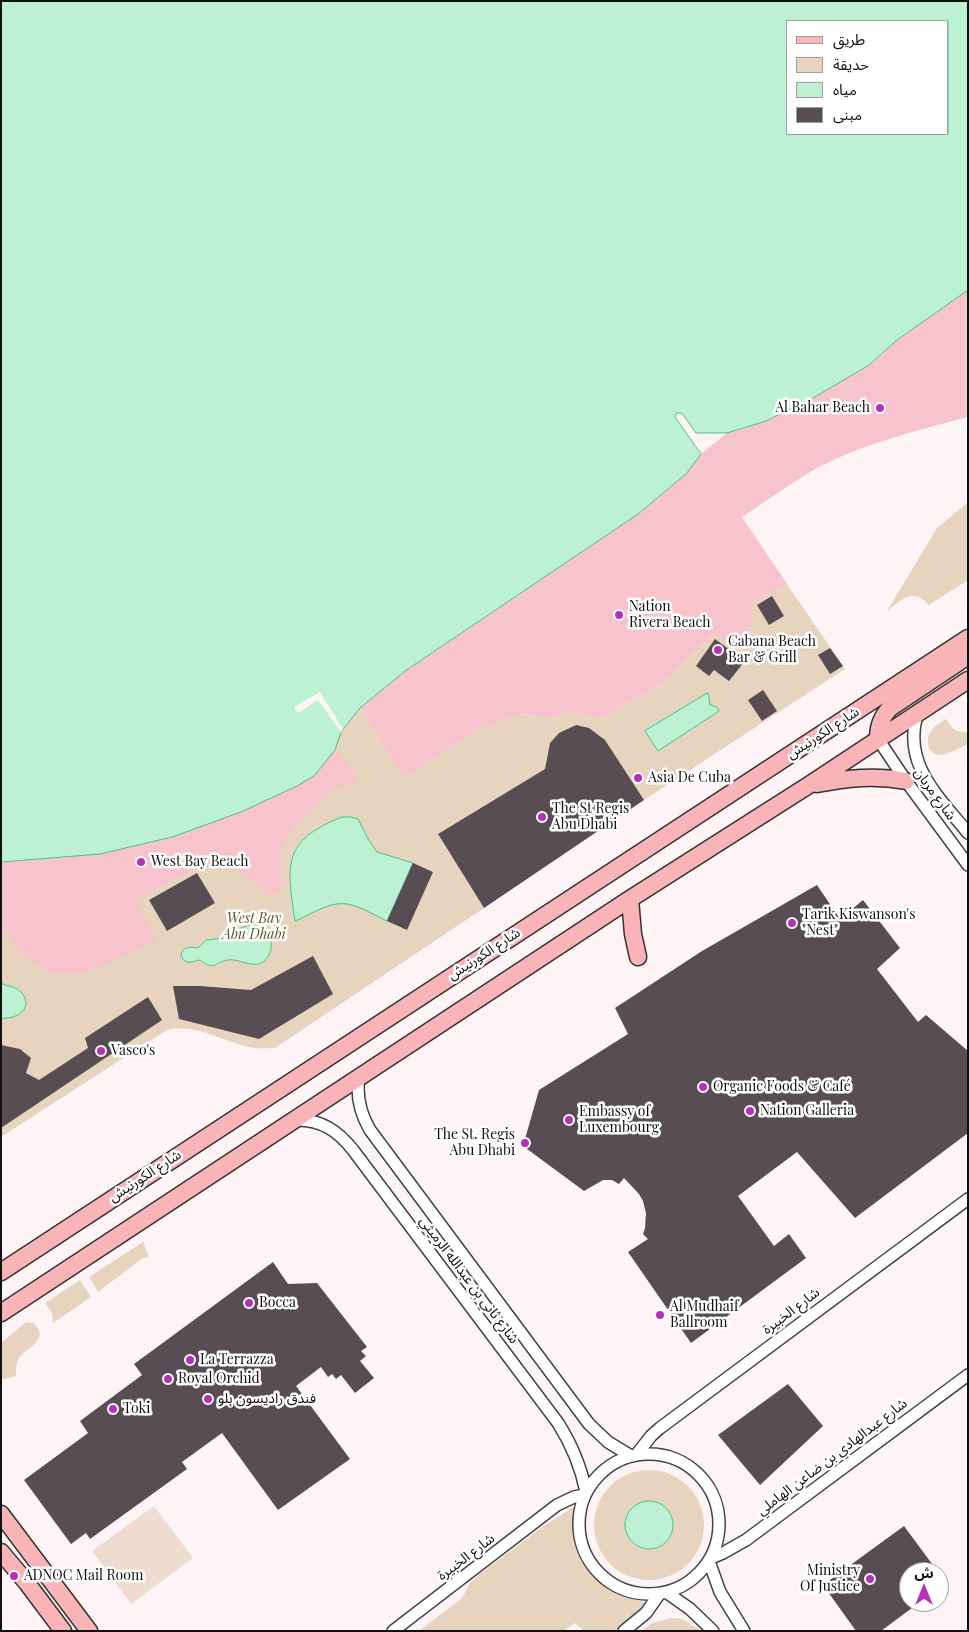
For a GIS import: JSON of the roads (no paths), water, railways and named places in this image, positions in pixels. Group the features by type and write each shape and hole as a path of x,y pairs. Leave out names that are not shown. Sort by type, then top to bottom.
{"main road":[{"name":"شارع الكورنيش","path":"1,1272 968,638"},
{"path":"878,739 880,720 890,708 968,656"},
{"path":"1,1313 630,899 810,785 968,680"},
{"path":"810,785 870,776 906,780"},
{"path":"630,899 631,922 638,957"},
{"path":"1,1514 89,1631"},
{"path":"1,1552 27,1582 63,1631"}],"street":[{"name":"شارع مربان","path":"918,712 913,730 913,739 918,764 926,779 968,833"},
{"name":"شارع مربان","path":"878,739 968,865"},
{"name":"شارع ثاني بن عبدالله الرميثي","path":"359,1077 359,1102 370,1130 589,1424 608,1442 634,1455"},
{"name":"شارع ثاني بن عبدالله الرميثي","path":"294,1120 318,1122 332,1129 344,1139 558,1424 570,1443 579,1464 585,1494"},
{"name":"شارع الخبيرة","path":"634,1455 660,1428 968,1199"},
{"name":"شارع عبدالهادي بن ضاعن الهاملي","path":"710,1560 746,1540 968,1375"},
{"path":"651,1453 676,1458 688,1465 707,1483 714,1495 720,1520 718,1540 710,1560 691,1581 663,1593 635,1593 622,1589 606,1579 592,1566 585,1555 578,1531 580,1506 585,1494 600,1473 619,1460 634,1455 651,1453"},
{"name":"شارع الخبيرة","path":"393,1631 557,1505 585,1494"},
{"path":"710,1560 720,1592 744,1631"},
{"path":"624,1631 646,1613 663,1593"},
{"path":"663,1593 690,1608 713,1631"}],"water":[{"path":"1,1 968,1 968,290 897,340 869,365 813,398 766,421 727,433 696,433 682,413 677,413 675,417 701,454 686,474 638,514 405,671 360,708 341,732 335,750 314,776 241,812 172,837 100,854 1,862"},
{"path":"708,693 710,705 717,707 719,711 658,751 645,731"},
{"path":"342,817 358,819 377,852 413,863 387,921 357,907 340,904 327,906 295,921 290,884 290,870 293,857 298,846 308,836 322,826"},
{"path":"254,924 266,931 271,945 268,956 259,964 228,960 212,966 200,960 185,961 181,956 181,953 186,948 198,948 206,940 225,938 241,928"},
{"path":"1,983 22,993 26,1004 22,1012 12,1017 1,1018"},
{"path":"644,1501 654,1501 663,1505 669,1511 672,1516 672,1534 663,1545 654,1549 644,1549 635,1545 629,1539 625,1530 625,1520 629,1511 635,1505"}],"place":[{"name":"Al Bahar Beach","path":"880,408"},
{"name":"Nation Rivera Beach","path":"619,615"},
{"name":"Cabana Beach Bar & Grill","path":"718,650"},
{"name":"Asia De Cuba","path":"638,778"},
{"name":"The St Regis Abu Dhabi","path":"542,817"},
{"name":"West Bay Beach","path":"141,862"},
{"name":"Tarik Kiswanson's \"Nest\"","path":"792,923"},
{"name":"Vasco's","path":"101,1051"},
{"name":"Organic Foods & Café","path":"703,1087"},
{"name":"Nation Galleria","path":"750,1111"},
{"name":"Embassy of Luxembourg","path":"569,1120"},
{"name":"The St. Regis Abu Dhabi","path":"525,1143"},
{"name":"Bocca","path":"249,1303"},
{"name":"Al Mudhaif Ballroom","path":"660,1315"},
{"name":"La Terrazza","path":"190,1360"},
{"name":"Royal Orchid","path":"168,1379"},
{"name":"فندق راديسون بلو","path":"208,1399"},
{"name":"Toki","path":"113,1409"},
{"name":"ADNOC Mail Room","path":"14,1576"},
{"name":"Ministry Of Justice","path":"870,1579"}],"park label":[{"name":"West Bay Abu Dhabi","path":"254,928"}]}
